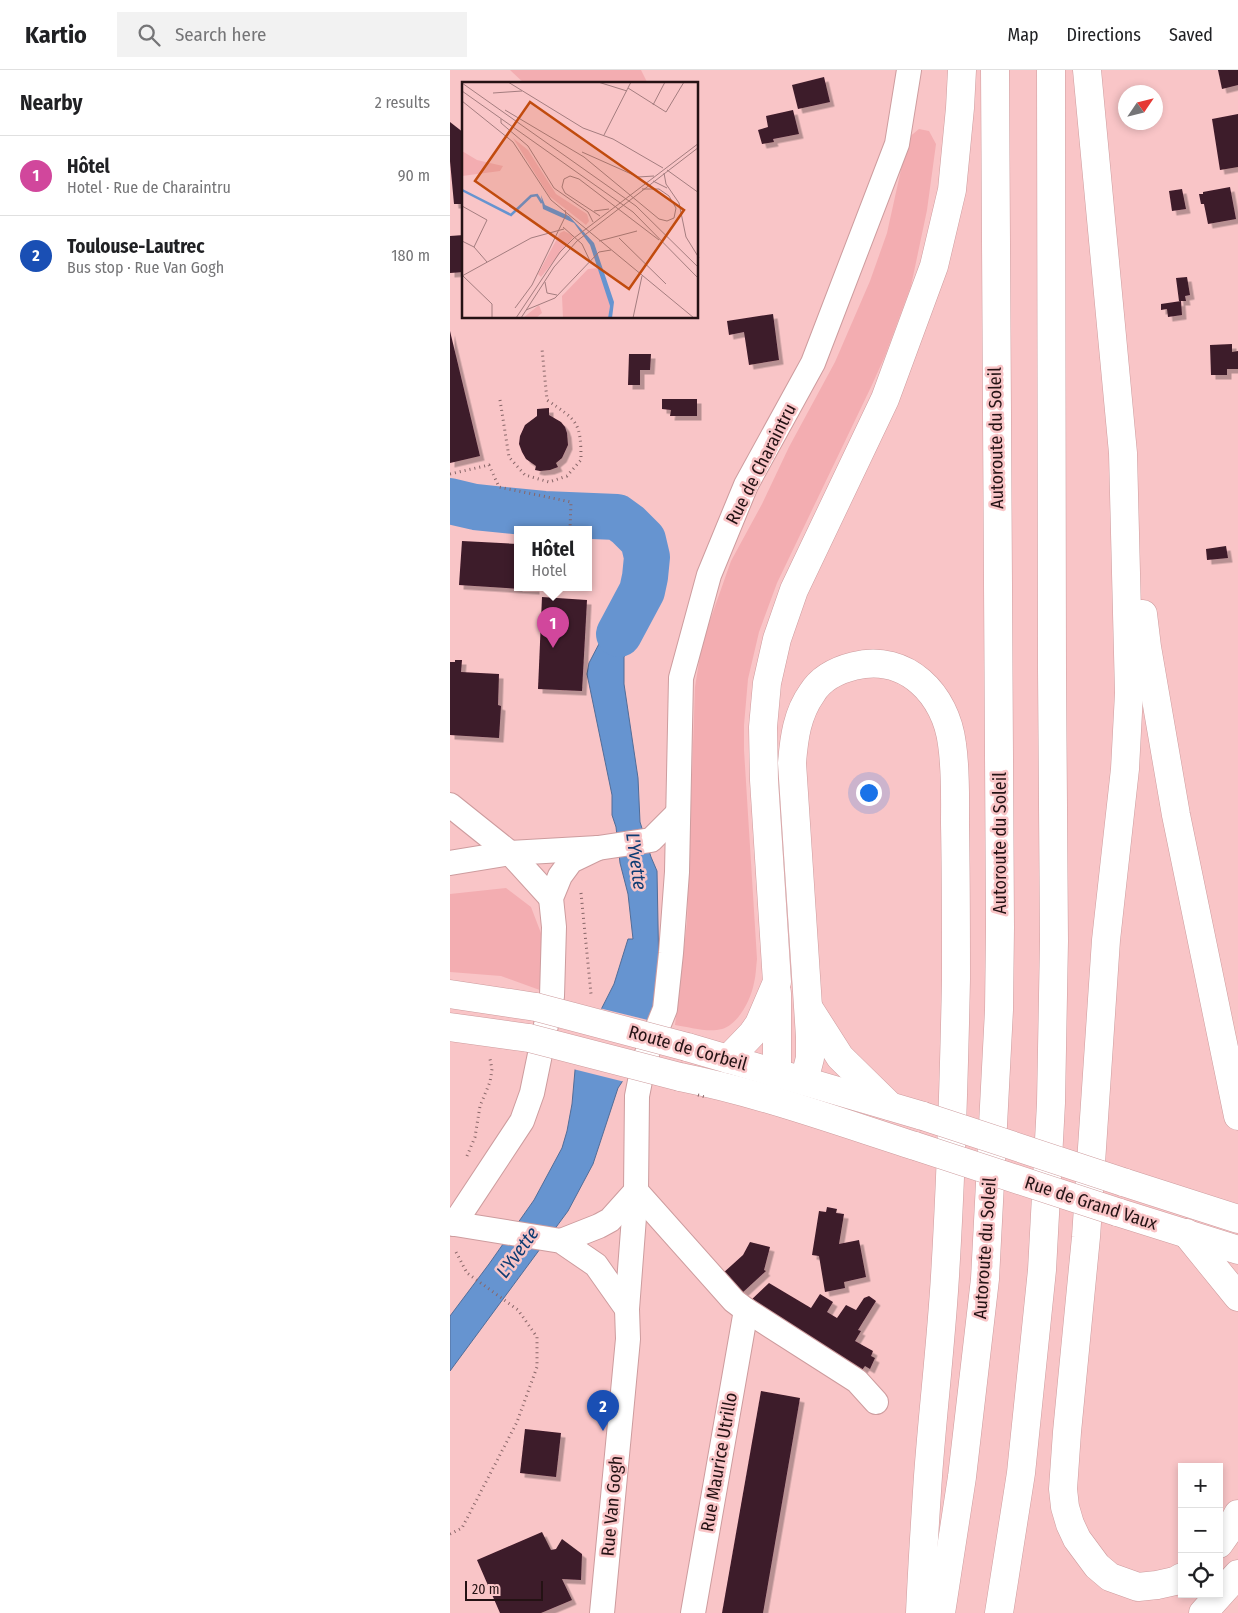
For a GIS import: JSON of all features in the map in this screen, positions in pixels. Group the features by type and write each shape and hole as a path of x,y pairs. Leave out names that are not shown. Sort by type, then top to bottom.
{"main road":[{"path":"782,1093 764,780 763,727 767,683 777,639 794,590 885,399 934,266 952,190 962,70"},
{"name":"Autoroute du Soleil","path":"941,1613 962,1477 985,1279 999,1010 994,70"},
{"path":"999,1613 1021,1473 1042,1270 1051,1103 1054,941 1051,70"},
{"path":"1087,70 1123,453 1130,693 1126,760 1106,940 1087,1228 1063,1489 1070,1524 1077,1539 1097,1566 1110,1577 1138,1587 1156,1585 1178,1579"},
{"path":"1123,453 1131,503 1147,647 1159,718 1176,815 1238,1116"},
{"path":"804,1081 810,1058 792,764 798,720 813,691 828,676 839,670 860,664 885,664 909,674 930,691 945,714 951,735 954,762 957,902 952,1111 945,1278 928,1475 920,1613"},
{"path":"728,1059 759,1024 777,982"},
{"name":"Route de Corbeil","path":"450,994 536,1007 728,1059 782,1093 915,1146"},
{"path":"808,1006 840,1057 890,1106"},
{"name":"Route de Corbeil","path":"450,1027 529,1038 680,1077 709,1082 782,1093 804,1081 923,1116"},
{"name":"Rue de Grand Vaux","path":"923,1116 1238,1219"},
{"name":"Rue de Grand Vaux","path":"915,1146 1238,1250"},
{"path":"1186,1233 1238,1297"},
{"path":"1223,1538 1238,1514"},
{"path":"1203,1613 1238,1574"}],"street":[{"name":"Rue de Charaintru","path":"636,1191 637,1096 644,1061 665,1009 677,872 681,678 709,575 746,485 813,363 897,144 908,70"},
{"path":"450,806 510,853 551,898"},
{"path":"450,862 510,853 604,846 651,840 678,814"},
{"path":"651,840 677,872"},
{"path":"604,846 571,861 560,876 551,898 554,927 552,996 532,1093 522,1121 452,1224 561,1240 596,1265 627,1309"},
{"path":"561,1240 610,1220 636,1191 734,1301 857,1381 876,1402"},
{"name":"Rue Van Gogh","path":"602,1613 628,1339 627,1309 636,1191"},
{"name":"Rue Maurice Utrillo","path":"693,1613 746,1310"}],"path":[{"path":"500,400 509,457 525,475 549,482 567,476 580,460 581,436 574,419 547,400 542,349"},
{"path":"450,474 490,465 500,487 572,502 570,526"},
{"path":"465,1160 475,1137 480,1106 490,1082 492,1069 490,1056"},
{"path":"450,1534 462,1528 518,1422 537,1367 536,1337 518,1310 467,1273"}],"shaded area":[{"path":"510,70 641,70 647,82 523,82"},
{"path":"919,129 929,131 936,144 927,210 911,286 885,356 777,583 759,632 748,679 744,750 757,959 752,989 747,1003 739,1016 734,1022 722,1029 698,1029 675,1025 687,922 695,687 702,643 731,561 835,362 870,281 887,233 908,138"},
{"path":"506,888 531,907 544,941 548,993 501,976 450,972 450,894"}],"water":[{"path":"645,577 664,581 624,657 624,684 638,778 640,822 657,871 659,977 652,1016 628,1073 618,1088 593,1164 568,1211 450,1371 450,1316 534,1200 562,1148 572,1104 576,1059 614,984 628,939 633,939 628,894 620,863 616,827 612,815 612,795 587,674 589,663 626,592"}],"pier":[{"path":"599,1008 652,1021 625,1082 573,1069 574,1058"}],"building":[{"path":"1218,70 1238,70 1238,85 1222,89"},
{"path":"824,77 830,102 798,109 792,85"},
{"path":"793,110 799,134 773,139 774,142 762,144 758,130 768,127 766,116"},
{"path":"1238,114 1238,167 1220,170 1212,119"},
{"path":"450,122 462,131 462,204 454,204 450,161"},
{"path":"1230,187 1236,219 1208,224 1204,204 1201,204 1199,194"},
{"path":"1182,189 1186,209 1172,211 1169,191"},
{"path":"462,235 462,272 450,273 450,236"},
{"path":"1187,277 1190,295 1185,296 1186,301 1179,301 1176,278"},
{"path":"1181,301 1182,315 1168,317 1167,309 1161,310 1161,304"},
{"path":"773,314 779,360 749,365 744,332 729,335 727,321"},
{"path":"450,331 480,456 450,463"},
{"path":"1232,344 1232,352 1238,351 1238,369 1227,369 1227,375 1211,375 1210,345"},
{"path":"629,354 651,354 650,370 640,370 640,385 628,385"},
{"path":"662,399 697,399 697,416 670,416 671,410 662,409"},
{"path":"549,408 549,415 561,422 565,427 568,445 562,458 556,463 558,467 540,471 535,470 536,466 526,459 522,452 519,444 520,436 525,425 537,416 537,409"},
{"path":"462,541 514,544 514,589 459,585"},
{"path":"1226,546 1228,558 1207,560 1206,549"},
{"path":"542,597 587,600 582,691 538,689"},
{"path":"455,660 462,660 461,672 499,674 498,705 501,706 499,738 450,735 450,662 455,662"},
{"path":"827,1207 837,1209 836,1213 844,1214 839,1244 859,1240 866,1277 844,1282 845,1288 825,1292 819,1256 812,1255 819,1211 826,1212"},
{"path":"750,1242 770,1247 764,1270 766,1271 741,1294 722,1274 743,1255"},
{"path":"769,1283 811,1308 820,1294 833,1302 827,1312 837,1318 846,1305 856,1310 864,1298 869,1296 876,1301 858,1330 861,1331 855,1341 873,1351 871,1356 875,1358 870,1369 865,1366 862,1370 749,1302"},
{"path":"761,1391 800,1398 763,1613 722,1613"},
{"path":"525,1429 561,1433 556,1477 520,1473"},
{"path":"542,1532 551,1550 556,1549 562,1539 582,1554 581,1580 562,1579 572,1600 541,1613 500,1613 477,1560"}],"waterway":[{"name":"L'Yvette","path":"450,501 475,507 544,514 617,517 628,525 643,540 647,557 642,591 619,634"}],"place":[{"name":"Hôtel","path":"553,648"},
{"name":"Toulouse-Lautrec","path":"603,1431"}]}
